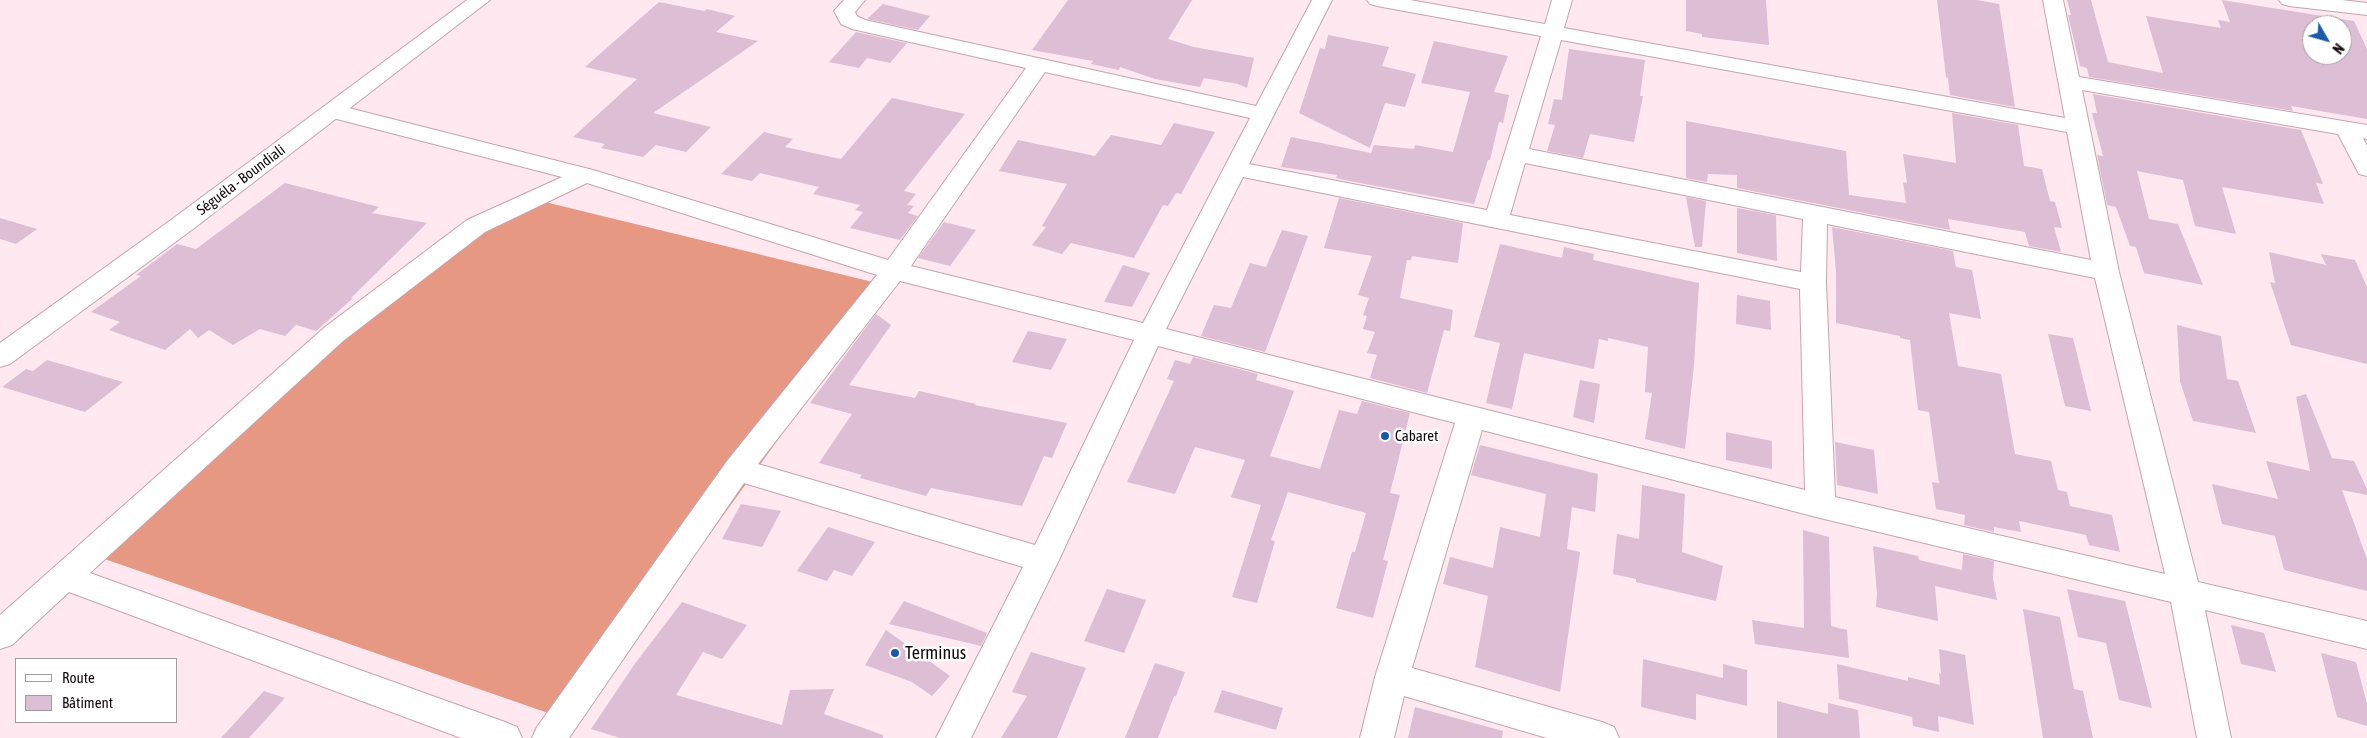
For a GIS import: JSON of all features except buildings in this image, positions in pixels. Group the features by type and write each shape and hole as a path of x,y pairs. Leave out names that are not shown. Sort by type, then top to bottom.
{"street":[{"name":"Séguéla - Boundiali","path":"0,335 456,0"},
{"name":"Séguéla - Boundiali","path":"0,357 480,0"},
{"path":"855,0 844,11 848,20 859,26 1264,114"},
{"path":"953,738 1043,560 1150,334 1322,0"},
{"path":"1377,0 2077,127"},
{"path":"1498,219 1562,0"},
{"path":"2054,0 2106,272 2185,592 2214,738"},
{"path":"2289,0 2367,9"},
{"path":"549,738 737,468 894,271 1040,64"},
{"path":"2070,82 2357,131 2367,169"},
{"path":"333,111 585,175 894,271 1150,334 1820,506 2367,635"},
{"path":"1516,154 2106,272"},
{"path":"1234,168 1813,283"},
{"path":"0,634 334,334 476,226 585,175"},
{"path":"1815,215 1813,283 1820,506"},
{"path":"1376,738 1392,677 1472,418"},
{"path":"737,468 1043,560"},
{"path":"64,577 505,738"},
{"path":"1392,677 1602,738"}],"shaded area":[{"path":"545,202 889,286 574,722 96,556 427,257"}],"place":[{"name":"Cabaret","path":"1385,436"},
{"name":"Terminus","path":"895,653"}]}
